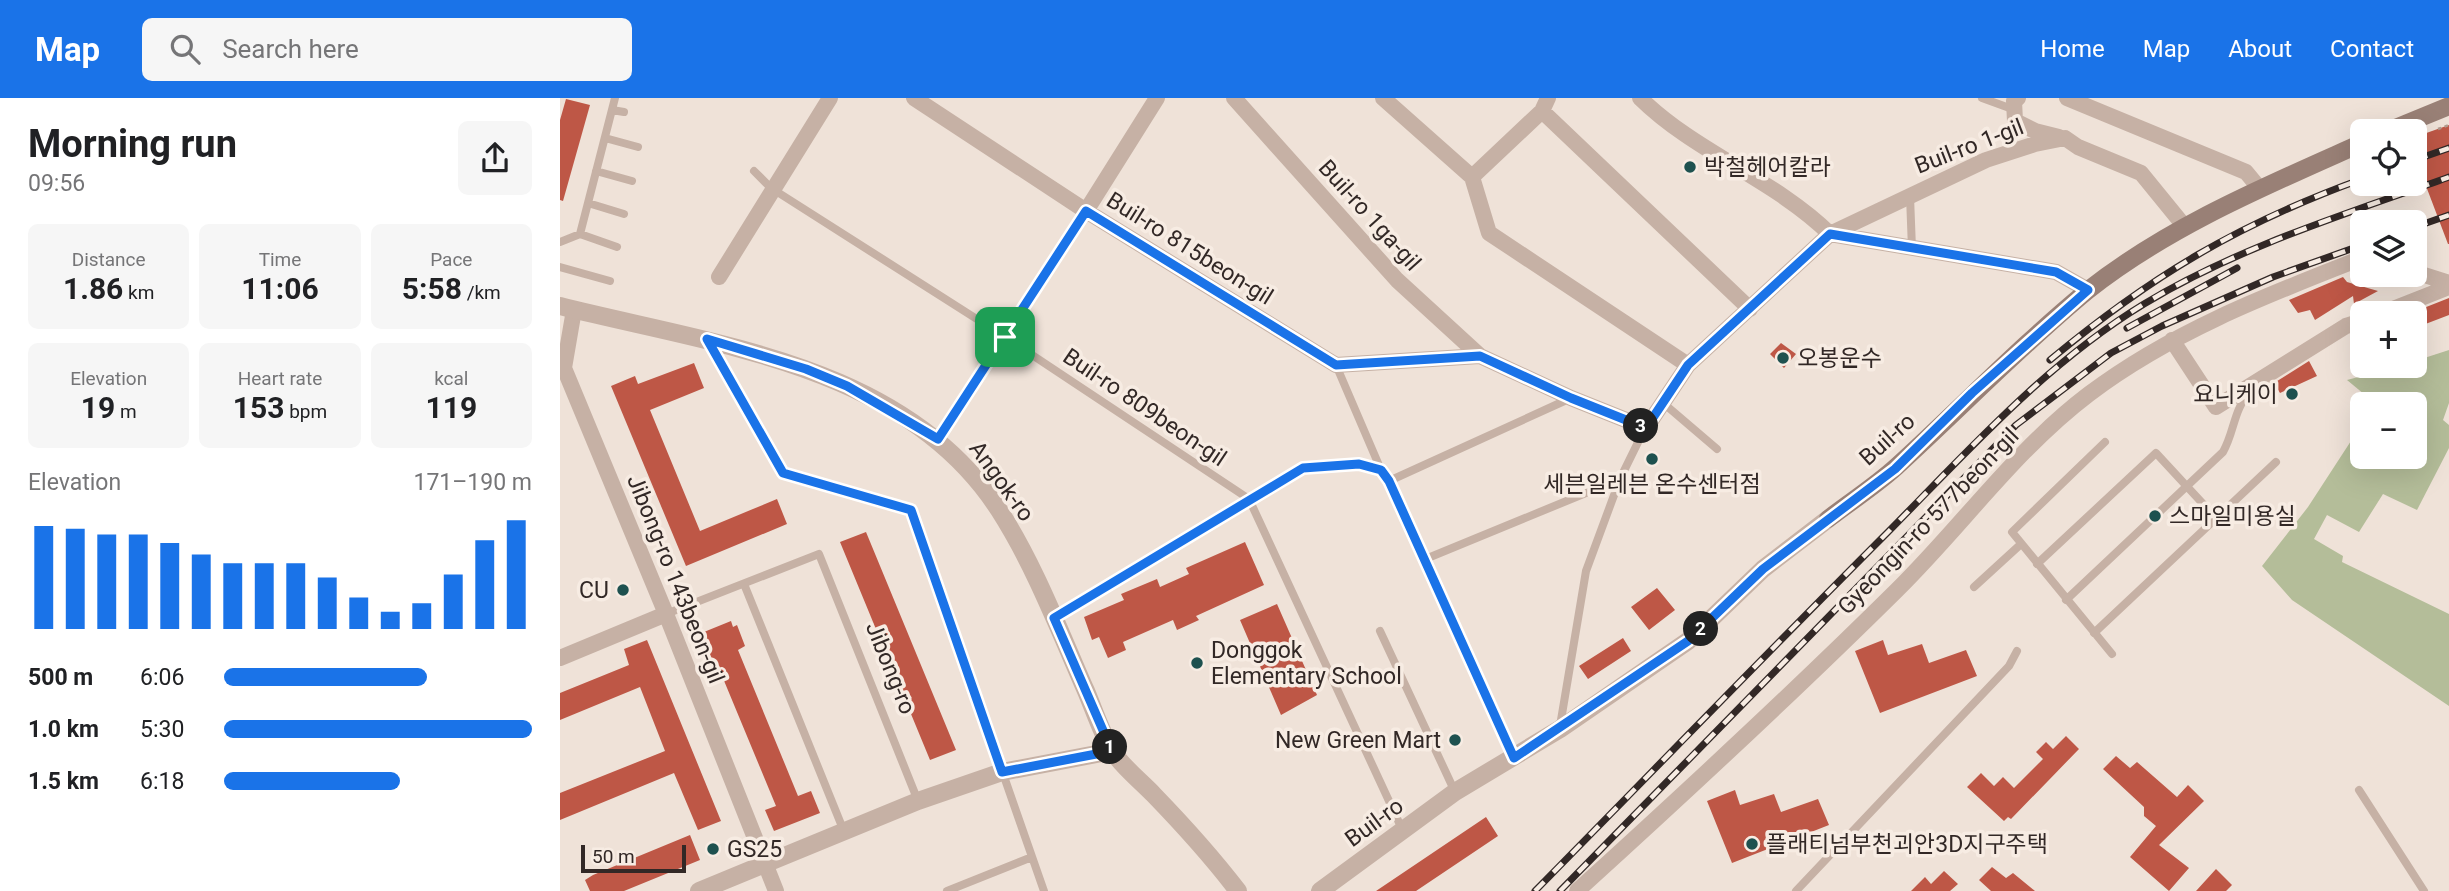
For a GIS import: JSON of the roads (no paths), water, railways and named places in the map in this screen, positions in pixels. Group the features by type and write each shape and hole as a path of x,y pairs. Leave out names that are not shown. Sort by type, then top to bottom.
{"main road":[{"path":"2418,119 2449,106"},
{"name":"Buil-ro","path":"1828,519 1895,469 1972,393 2088,290 2185,227 2350,148"}],"street":[{"path":"719,277 771,188 830,98"},
{"name":"Buil-ro 815beon-gil","path":"914,98 1086,211 1336,365"},
{"path":"1086,211 1157,98"},
{"name":"Buil-ro 1ga-gil","path":"1234,98 1397,280 1480,356 1571,398 1646,428"},
{"path":"1383,98 1472,177 1489,233 1688,365"},
{"path":"1640,98 1669,122 1805,209 1830,234 2056,272 2088,290"},
{"path":"2067,98 2246,172 2260,189"},
{"path":"1472,177 1545,104 1750,309"},
{"path":"2016,104 2015,121 2035,131 2065,138 2141,173 2185,227"},
{"name":"Buil-ro 1-gil","path":"1830,234 1986,160 2035,144 2065,138"},
{"path":"1646,428 1688,365 1830,234"},
{"name":"Gyeongin-ro 577beon-gil","path":"1577,891 1684,794 1899,588 1974,503 2029,447 2087,395 2172,340 2255,300 2350,263"},
{"path":"2427,277 2449,285"},
{"path":"2411,301 2449,285"},
{"name":"Angok-ro","path":"567,308 707,339 806,369 847,386 938,439 967,468 999,510 1054,618 1112,751 1209,852 1238,891"},
{"name":"Jibong-ro 143beon-gil","path":"567,308 562,369 666,614 776,891"},
{"path":"2172,340 2216,407 2350,325"},
{"name":"Buil-ro 1ga-gil","path":"1336,365 1480,356"},
{"name":"Buil-ro","path":"1320,891 1455,792 1560,729 1688,641 1763,569 1828,519"},
{"path":"560,658 666,614"},
{"path":"699,891 843,830 1002,772 1112,751"}],"lane":[{"path":"580,234 615,98"},
{"path":"1982,98 2016,104"},
{"path":"612,110 624,112"},
{"path":"605,138 638,147"},
{"name":"Buil-ro 809beon-gil","path":"754,171 771,188 1005,337 1249,499"},
{"path":"596,172 632,181"},
{"path":"1910,194 1912,249"},
{"path":"588,203 624,214"},
{"path":"938,439 1086,211"},
{"path":"560,242 580,234 617,247"},
{"path":"560,267 610,281"},
{"path":"2066,600 2223,452 2230,441 2238,407 2249,393 2333,341 2346,327"},
{"path":"707,339 783,473 911,510 1044,891"},
{"path":"1336,365 1381,470 1389,481 1514,758"},
{"path":"1389,481 1571,398"},
{"path":"1662,402 1717,449"},
{"path":"1560,729 1586,571 1620,479 1646,428"},
{"path":"2105,442 2012,532 2112,654"},
{"path":"2038,565 2156,453 2218,520"},
{"path":"2094,633 2218,520 2276,462"},
{"path":"1054,618 1303,468 1359,464 1381,470"},
{"path":"1423,560 1620,479"},
{"path":"1249,499 1404,832"},
{"path":"1974,587 2021,544"},
{"name":"Jibong-ro","path":"744,584 819,554 918,801"},
{"path":"666,614 744,584 843,830"},
{"path":"1380,631 1455,792"},
{"path":"1796,891 2009,666 2017,651"},
{"path":"2359,790 2424,891"},
{"path":"947,891 1032,857"}],"railway":[{"path":"2427,156 2449,148"},
{"path":"1535,891 1978,440 2073,354 2144,304 2217,265 2332,218 2449,177"},
{"path":"2050,360 2124,303 2197,255 2275,214 2350,184"},
{"path":"2427,223 2449,215"},
{"path":"1560,891 2016,425 2111,353 2162,326 2273,277 2350,249"},
{"path":"2127,328 2237,268"}],"place":[{"name":"박철헤어칼라","path":"1690,167"},
{"name":"오봉운수","path":"1783,358"},
{"name":"요니케이","path":"2292,394"},
{"name":"세븐일레븐 온수센터점","path":"1652,459"},
{"name":"스마일미용실","path":"2155,516"},
{"name":"CU","path":"623,590"},
{"name":"Donggok Elementary School","path":"1197,663"},
{"name":"New Green Mart","path":"1455,740"},
{"name":"플래티넘부천괴안3D지구주택","path":"1752,844"},
{"name":"GS25","path":"713,849"}]}
